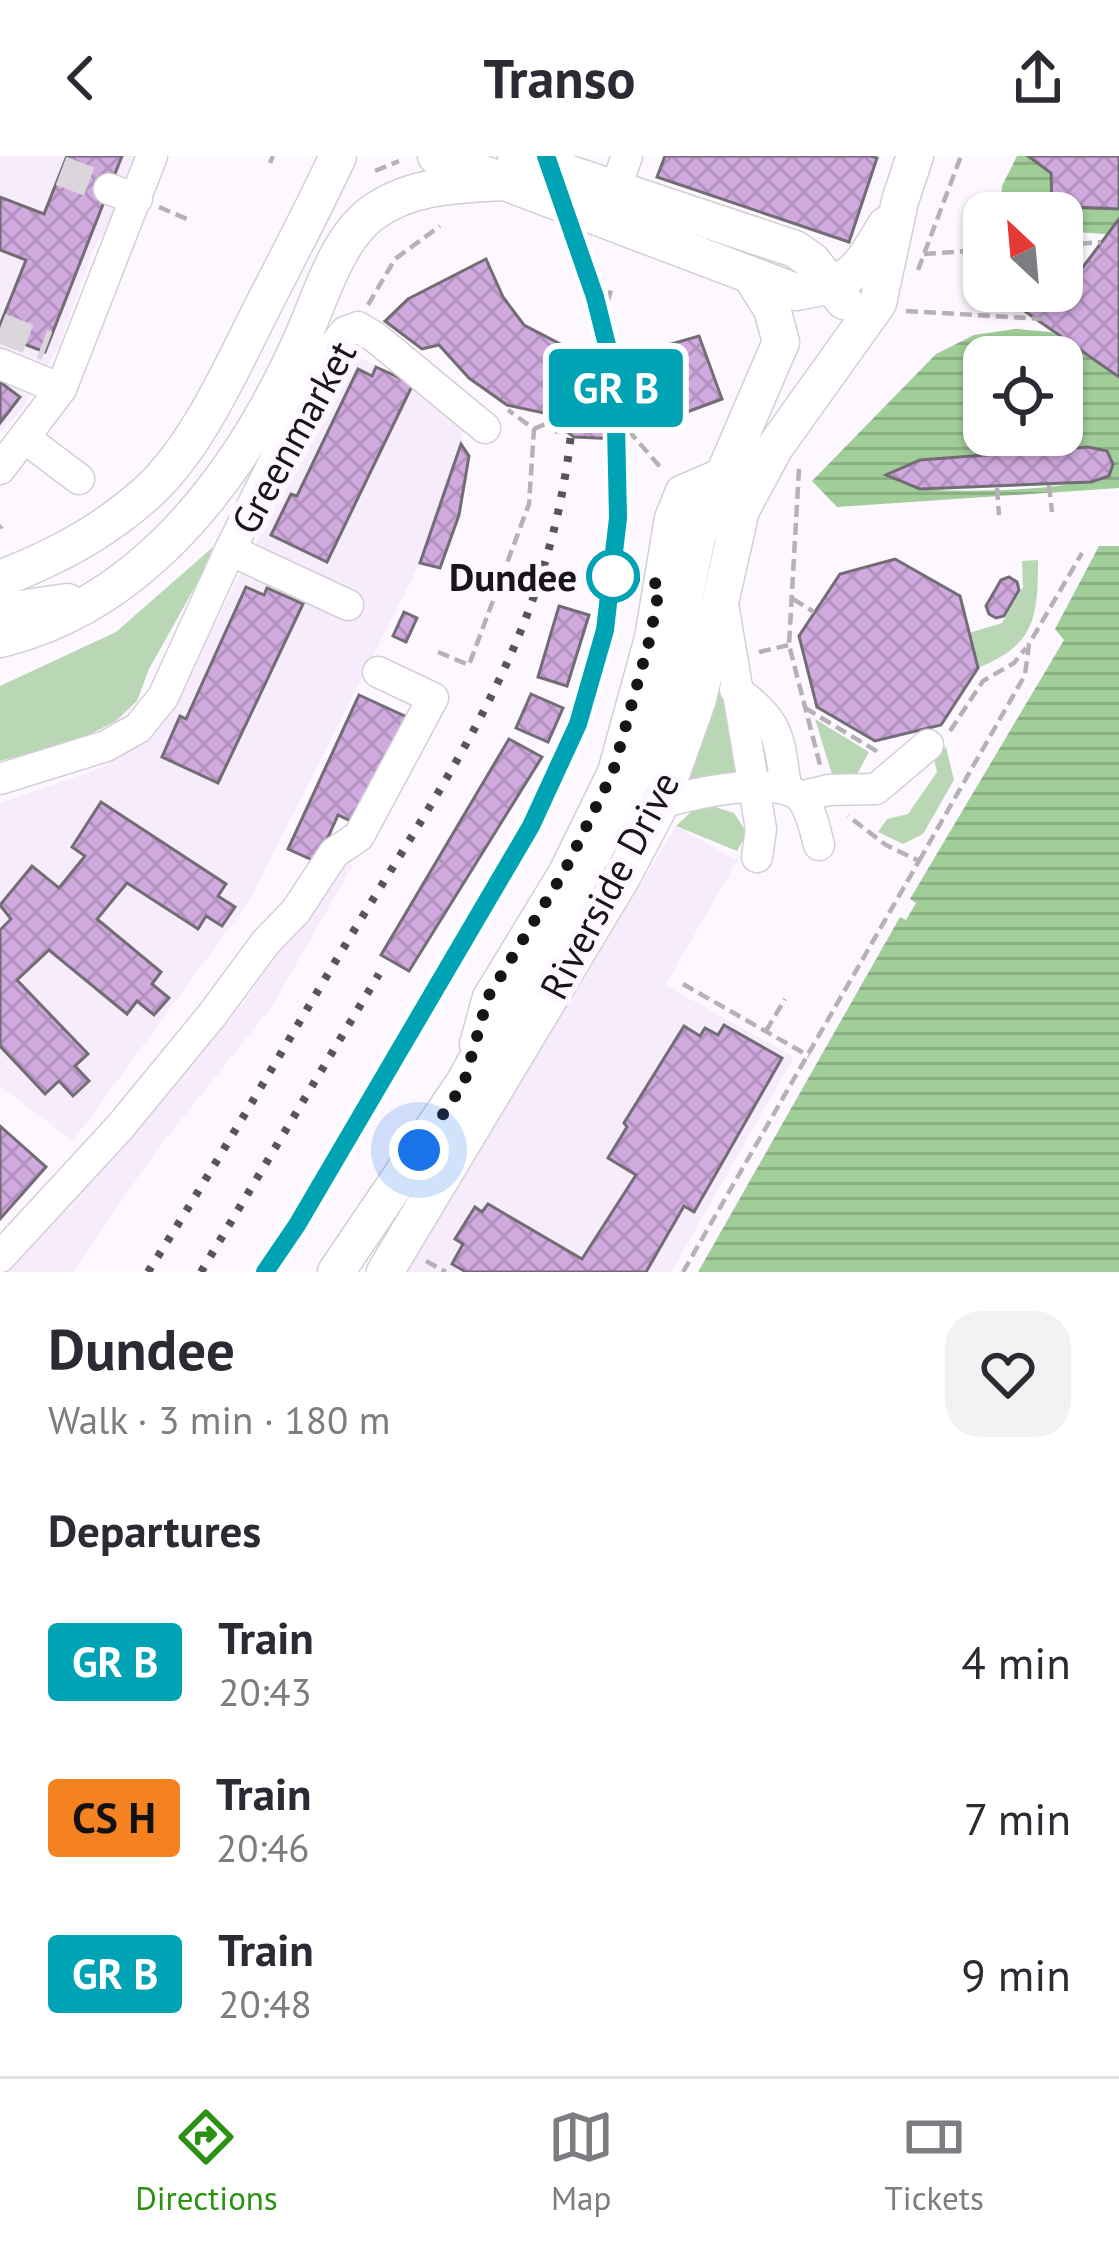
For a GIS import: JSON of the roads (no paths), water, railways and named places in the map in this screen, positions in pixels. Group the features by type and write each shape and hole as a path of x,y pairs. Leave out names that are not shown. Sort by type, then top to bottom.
{"main road":[{"path":"0,579 56,557 100,531 153,488 203,419 338,156"},
{"path":"436,156 509,169 621,173 795,249 812,261 845,302 850,324 846,352"},
{"path":"0,663 28,649 141,565 186,525 244,447 290,366 348,238 368,217 418,190 509,169 753,279 796,292 834,286 861,267 900,201 915,156"},
{"name":"Riverside Drive","path":"385,1272 622,877 661,803 698,699 741,510 775,447 878,304 900,201"},
{"name":"Riverside Drive","path":"336,1272 464,1083 624,797 662,702 697,537 781,342 772,309 753,279"},
{"path":"0,612 52,601 88,603"},
{"path":"0,639 24,634 88,603"}],"street":[{"path":"0,469 61,389 61,352 123,194 152,156"},
{"name":"Greenmarket","path":"0,779 106,746 138,728 163,697 230,550 334,345 346,332 358,327 485,428"},
{"path":"0,364 61,389"},
{"path":"26,439 79,479"},
{"name":"Greenmarket","path":"230,550 348,605"},
{"path":"721,592 760,829 757,857"},
{"path":"0,1257 147,1094 266,942 296,911 334,853 359,836 433,698 378,672"},
{"path":"735,689 767,713 794,792 819,845"},
{"path":"661,803 709,789 876,789 928,745"}],"tunnel":[{"path":"61,171 109,189"},
{"path":"0,328 47,346"}],"railway":[{"path":"148,1272 424,816 490,698 541,574 571,434"},
{"path":"265,1272 531,826 578,724 605,630 616,555 619,439"},
{"path":"201,1272 379,974"}],"train":[{"path":"265,1272 531,826 578,724 605,630 616,555 620,471 615,377 595,297 546,156"}],"place":[{"name":"Dundee","path":"613,576"}]}
